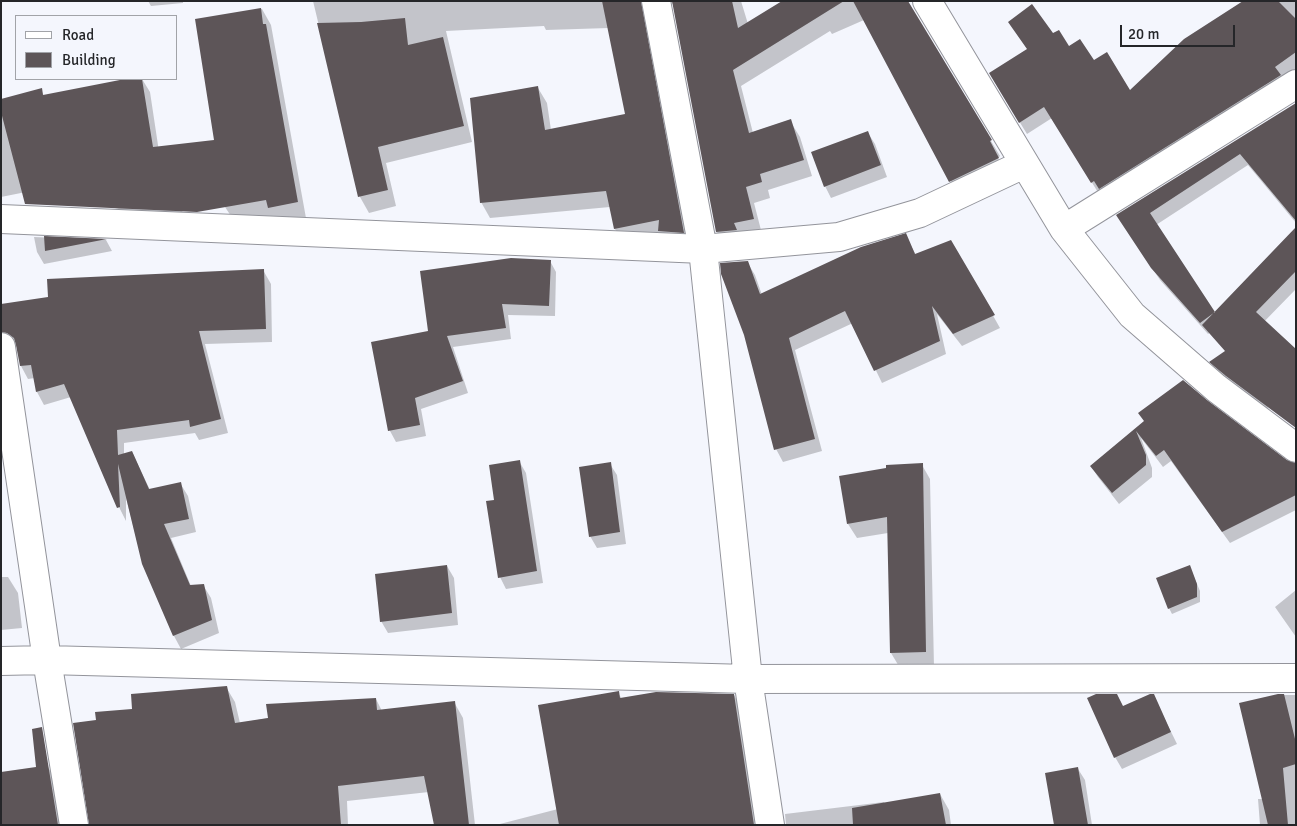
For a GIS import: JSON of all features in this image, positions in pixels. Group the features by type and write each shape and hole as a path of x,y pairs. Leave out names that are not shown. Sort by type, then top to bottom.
{"street":[{"path":"656,1 703,249 748,679 770,825"},
{"path":"927,1 1064,229 1132,314 1216,388 1296,448"},
{"path":"1064,229 1296,84"},
{"path":"1,219 703,249 839,237 920,213 1024,164"},
{"path":"1,347 47,660 74,825"},
{"path":"1,661 47,660 748,679 1296,678"}],"building":[{"path":"602,1 641,1 684,233 658,231 659,220 614,229 606,191 480,203 470,98 538,86 545,130 625,114"},
{"path":"672,1 732,1 738,28 782,1 844,1 733,70 749,133 791,119 804,160 760,174 762,182 746,187 754,219 734,223 737,230 716,232"},
{"path":"853,1 908,1 992,140 990,141 999,158 949,182"},
{"path":"1243,1 1278,1 1296,19 1296,52 1275,67 1281,75 1099,189 1094,181 1091,183 1044,107 1019,123 989,73 1027,49 1008,22 1032,4 1053,33 1059,30 1069,46 1080,39 1094,60 1107,52 1130,90 1184,39"},
{"path":"261,8 263,24 266,24 298,202 268,208 266,200 197,212 25,204 1,112 1,99 42,88 43,95 120,80 142,80 153,147 214,140 195,19"},
{"path":"405,18 408,45 443,37 464,126 378,147 388,190 358,197 317,23"},
{"path":"1296,103 1296,221 1240,154 1150,213 1215,312 1200,323 1151,268 1116,215"},
{"path":"868,131 881,165 824,187 811,152"},
{"path":"1296,227 1296,271 1256,312 1296,349 1296,428 1209,362 1225,351 1202,325"},
{"path":"906,233 915,254 951,240 995,315 953,334 932,306 940,341 874,371 845,311 789,338 815,439 774,450 744,335 721,274 720,263 748,261 760,294 861,247"},
{"path":"44,236 107,239 45,251"},
{"path":"511,258 551,260 549,306 502,304 506,328 447,336 463,381 415,398 420,425 388,431 371,342 428,331 420,271"},
{"path":"264,269 266,329 199,331 221,419 190,427 189,420 117,430 118,455 132,451 149,489 181,482 189,519 164,524 190,585 204,584 212,620 173,636 142,564 118,464 120,507 117,508 64,384 36,392 31,365 20,366 14,338 7,333 1,332 1,304 48,297 47,279"},
{"path":"1183,380 1287,460 1296,463 1296,495 1222,532 1164,450 1156,456 1136,431 1146,455 1146,465 1112,493 1090,466 1144,421 1138,413"},
{"path":"520,460 537,571 498,578 486,501 494,500 489,465"},
{"path":"611,462 620,532 589,537 579,467"},
{"path":"923,463 926,652 890,653 887,517 847,524 839,476 886,468 886,465"},
{"path":"447,565 452,613 380,622 375,574"},
{"path":"1190,565 1197,584 1197,597 1168,609 1156,578"},
{"path":"227,686 235,723 268,718 266,704 376,698 377,710 455,701 469,825 434,825 424,776 338,786 341,825 89,825 73,723 96,720 95,712 132,709 131,694"},
{"path":"619,691 620,698 656,692 734,694 754,825 559,825 538,705"},
{"path":"1096,694 1117,694 1123,706 1154,694 1171,732 1114,758 1087,698"},
{"path":"1284,694 1296,743 1296,764 1283,768 1288,825 1268,825 1239,703"},
{"path":"42,727 58,825 1,825 1,772 36,767 32,729"},
{"path":"1078,767 1088,825 1054,825 1045,773"},
{"path":"940,793 946,825 853,825 852,808"}]}
